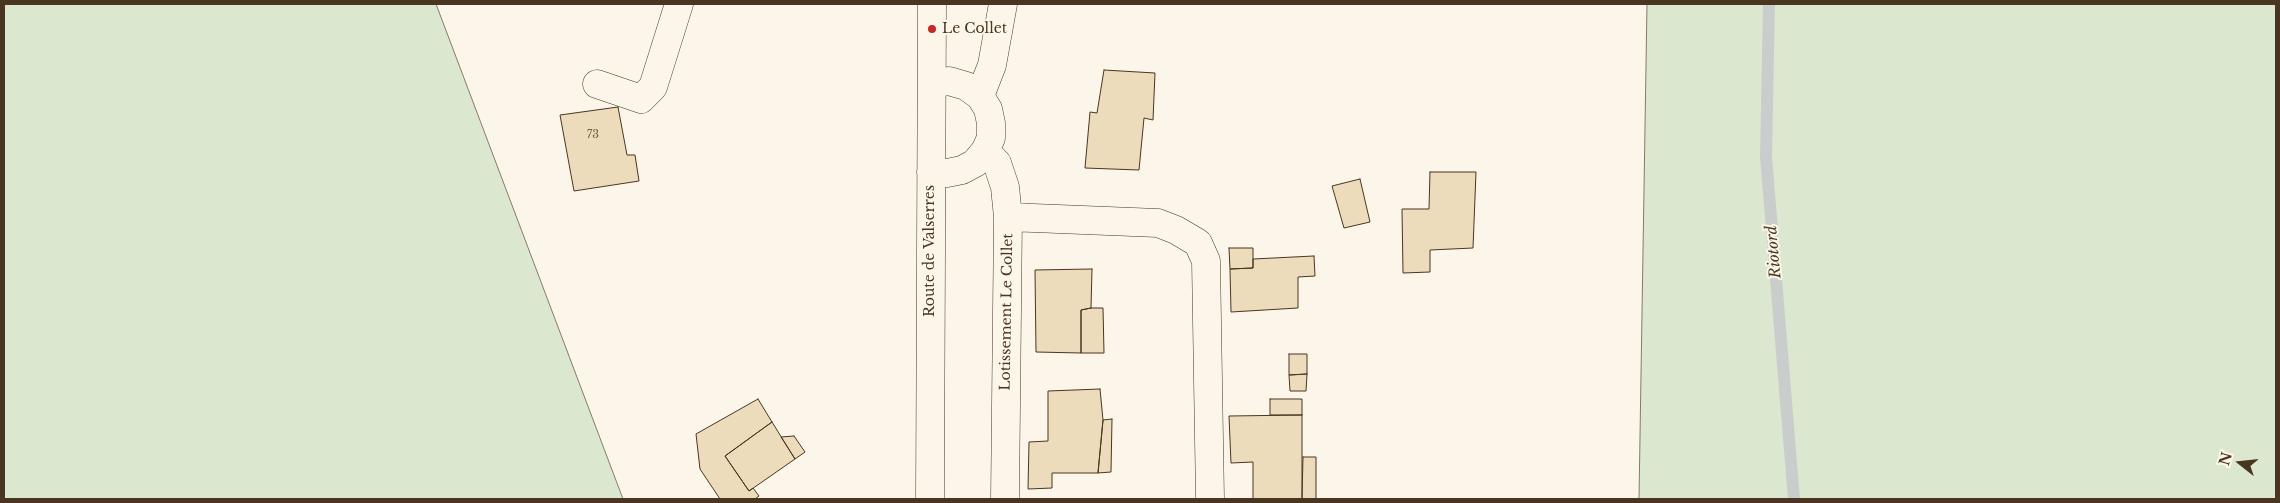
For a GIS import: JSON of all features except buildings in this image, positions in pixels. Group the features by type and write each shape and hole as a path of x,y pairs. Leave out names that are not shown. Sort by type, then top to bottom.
{"street":[{"path":"597,84 641,99 653,87 679,4"},
{"name":"Route de Valserres","path":"930,499 932,4"},
{"path":"980,96 992,65 1003,4"},
{"path":"931,172 947,173 962,170 975,162 985,151 991,138 992,123 988,109 980,96 966,86 949,81 932,84"},
{"path":"985,151 997,163 1005,187 1008,217"},
{"name":"Lotissement Le Collet","path":"1005,499 1008,217 1158,223 1176,230 1198,243 1206,261 1210,499"}],"green space":[{"path":"4,4 436,4 623,499 4,499"},
{"path":"1647,4 2276,4 2276,499 1639,499"}],"waterway":[{"name":"Riotord","path":"1769,4 1766,157 1794,499"}],"place":[{"name":"Le Collet","path":"932,29"}]}
